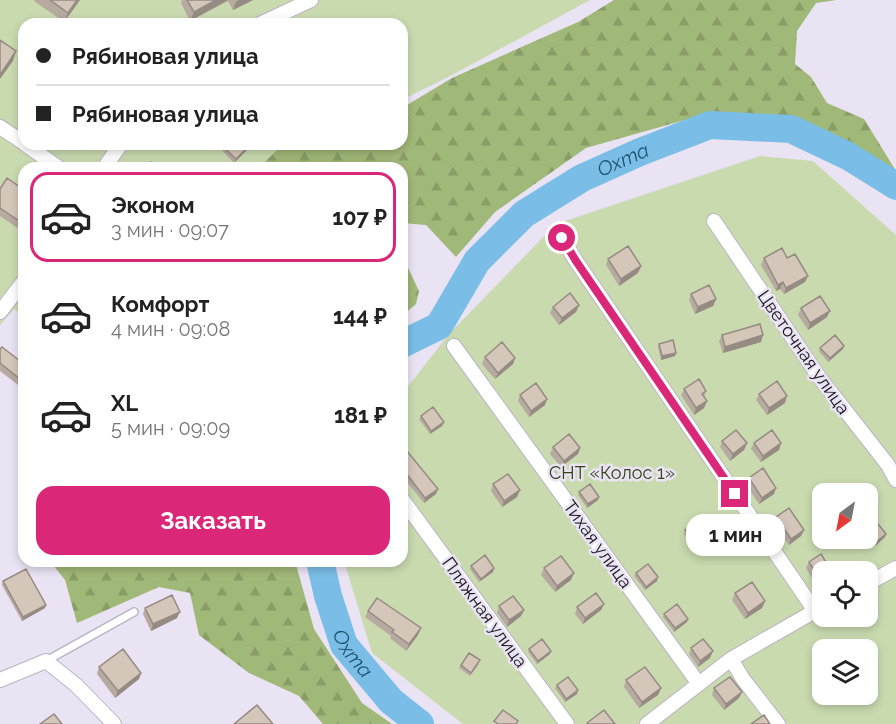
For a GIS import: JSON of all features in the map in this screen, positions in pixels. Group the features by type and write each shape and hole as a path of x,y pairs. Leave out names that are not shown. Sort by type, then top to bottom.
{"street":[{"path":"273,18 311,0"},
{"path":"0,127 18,140"},
{"path":"33,150 50,162"},
{"name":"Цветочная улица","path":"714,221 819,377 888,465 896,480"},
{"path":"562,238 589,281 812,600"},
{"path":"0,312 18,289"},
{"name":"Тихая улица","path":"454,346 699,684"},
{"name":"Пляжная улица","path":"408,507 567,724"},
{"path":"878,578 896,568"},
{"path":"647,724 731,659 812,612"},
{"path":"731,659 742,680 778,724"},
{"path":"0,680 46,661 76,686 114,724"}],"lane":[{"path":"46,661 134,612"}],"green space":[{"path":"0,0 590,0 408,97 408,18 18,18 18,150 303,150 279,162 18,162 18,311 14,309 0,325"},
{"path":"614,0 836,0 816,3 797,31 795,64 811,77 827,103 864,119 896,171 856,147 794,116 699,116 586,148 495,212 456,257 426,225 408,224 408,162 265,162 277,150 408,150 408,104 452,78 578,22"},
{"name":"СНТ «Колос 1»","path":"760,156 813,161 896,235 896,724 463,724 372,653 346,567 408,567 408,386 449,334 556,224"},
{"path":"408,268 419,291 416,304 408,311"},
{"path":"55,567 297,567 314,629 362,703 392,724 323,724 299,696 249,673 199,635 190,593 159,587 77,623 65,580"}],"building":[{"path":"50,0 77,0 68,13"},
{"path":"187,0 216,0 194,12"},
{"path":"0,40 16,51 0,75"},
{"path":"226,150 245,150 236,159"},
{"path":"7,178 18,186 18,220 0,208 0,189"},
{"path":"628,246 641,266 621,279 608,259"},
{"path":"782,248 787,258 795,254 808,276 786,288 783,282 778,285 764,258"},
{"path":"709,285 716,299 698,307 691,294"},
{"path":"570,293 579,305 562,318 553,307"},
{"path":"820,296 830,311 810,323 801,308"},
{"path":"760,324 763,335 725,347 722,335"},
{"path":"835,335 844,346 830,358 820,348"},
{"path":"673,340 676,353 662,356 659,344"},
{"path":"502,342 515,358 498,373 485,357"},
{"path":"2,347 18,359 18,377 0,363"},
{"path":"699,379 706,391 702,394 707,401 696,408 684,389"},
{"path":"777,381 787,396 769,408 759,394"},
{"path":"536,383 547,399 531,411 520,395"},
{"path":"433,407 444,422 431,431 421,416"},
{"path":"736,430 747,443 733,454 722,441"},
{"path":"772,430 781,443 763,456 754,443"},
{"path":"569,434 580,448 564,461 553,447"},
{"path":"408,452 438,489 425,498 408,476"},
{"path":"763,468 776,488 762,498 749,478"},
{"path":"508,474 520,490 504,501 493,484"},
{"path":"590,484 599,497 588,504 579,492"},
{"path":"789,508 804,530 791,539 776,517"},
{"path":"697,520 708,533 696,543 685,530"},
{"path":"878,524 886,534 878,540"},
{"path":"821,554 825,561 812,561 812,567 809,562"},
{"path":"485,555 494,568 481,579 471,566"},
{"path":"561,556 574,573 557,586 544,568"},
{"path":"648,564 658,577 646,587 636,573"},
{"path":"26,569 46,605 23,617 3,581"},
{"path":"752,582 765,601 748,613 735,593"},
{"path":"596,593 604,604 585,618 577,607"},
{"path":"172,595 180,612 153,624 145,608"},
{"path":"513,596 524,610 509,620 499,606"},
{"path":"377,598 421,628 409,644 368,611"},
{"path":"677,604 688,619 675,628 664,614"},
{"path":"542,639 551,651 538,661 529,649"},
{"path":"703,639 713,651 700,661 691,648"},
{"path":"123,649 141,673 118,691 99,667"},
{"path":"469,653 480,660 471,673 461,665"},
{"path":"645,667 661,688 642,702 626,680"},
{"path":"568,677 578,690 566,699 557,685"},
{"path":"730,677 742,692 726,704 714,688"},
{"path":"257,705 273,724 234,724"},
{"path":"503,710 518,721 516,724 498,724 494,721"},
{"path":"604,710 615,724 587,723"},
{"path":"54,714 62,724 40,724"},
{"path":"764,715 770,724 751,724"}],"waterway":[{"name":"Охта","path":"408,341 439,326 477,261 524,214 582,178 640,152 710,125 791,129 848,156 896,186"},
{"name":"Охта","path":"321,567 344,645 391,701 420,724"}],"route":[{"path":"562,238 735,494"}]}
